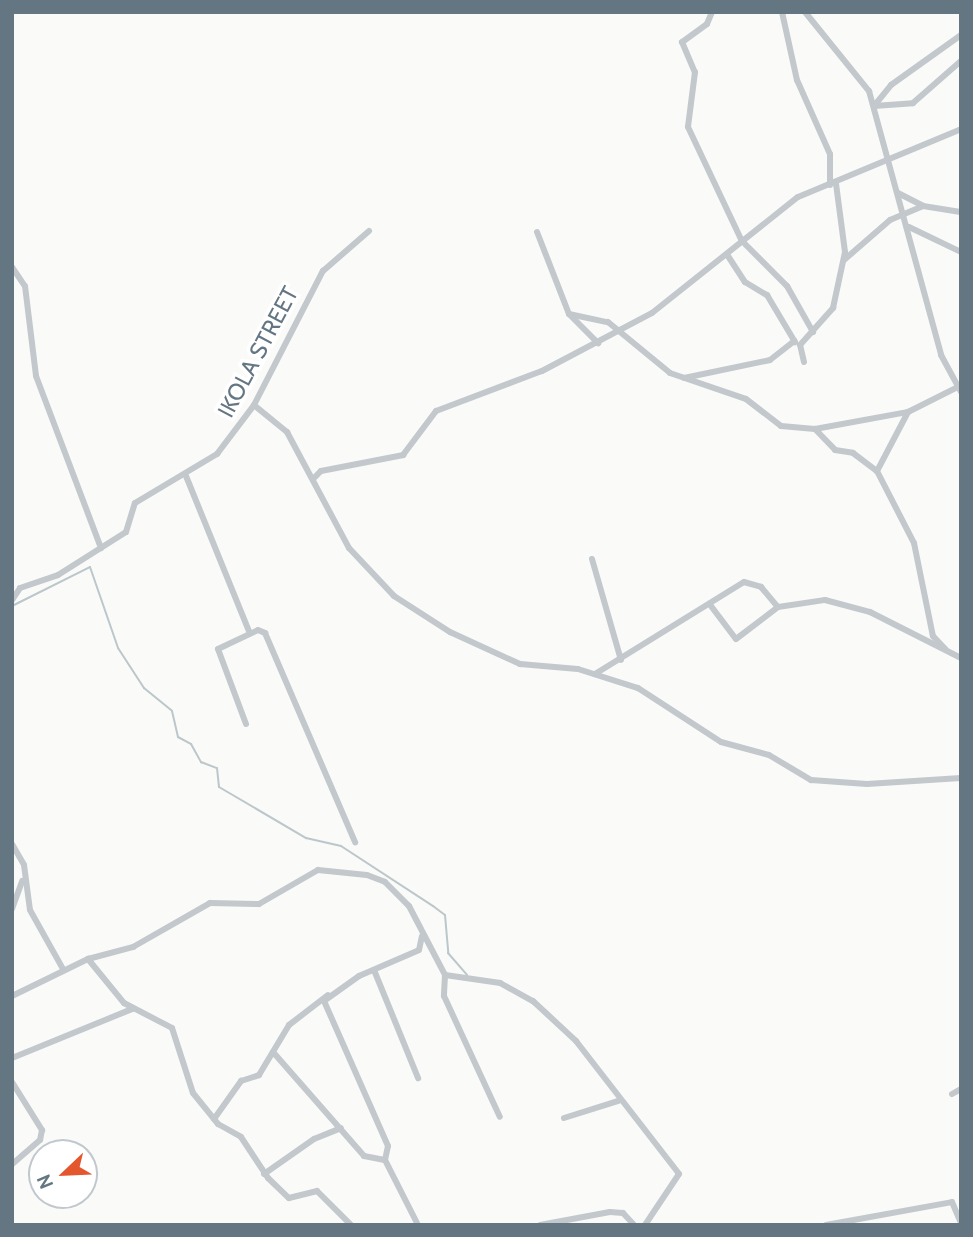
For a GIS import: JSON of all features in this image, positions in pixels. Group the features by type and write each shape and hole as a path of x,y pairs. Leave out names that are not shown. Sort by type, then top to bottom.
{"street":[{"path":"712,12 707,24 682,42 695,72 688,127 742,241 787,286 814,332"},
{"path":"684,378 769,360 814,332 833,308 845,248 830,154 797,80 782,12"},
{"path":"569,314 622,330 684,378 746,399 781,426 816,429 908,412 959,389 940,355 908,227 886,163 874,106 856,70 805,12"},
{"path":"874,106 891,85 961,35"},
{"path":"874,106 913,103 961,61"},
{"path":"313,479 321,471 403,455 436,411 598,343 622,330 727,256 798,197 886,163 961,129"},
{"path":"898,193 923,206 961,212"},
{"path":"840,264 903,213 923,206"},
{"path":"908,227 961,252"},
{"name":"IKOLA STREET","path":"12,600 20,588 58,575 126,532 135,502 186,476 217,453 254,405 323,271 369,231"},
{"path":"537,232 569,314 598,343"},
{"path":"727,256 745,282 768,295 797,343 804,362"},
{"path":"12,267 24,286 36,376 101,548"},
{"path":"254,405 287,432 349,548 405,605 520,664 595,674 638,688 721,742 769,755 811,780 867,784 961,778"},
{"path":"877,471 908,412"},
{"path":"816,429 835,450 853,453 877,471 914,543 933,636 948,653"},
{"path":"186,476 250,634"},
{"path":"592,559 621,660"},
{"path":"595,674 712,606 744,582 761,587 778,607"},
{"path":"712,606 736,639 778,607 831,600 890,620 961,659"},
{"path":"246,724 218,649 250,634 265,633 355,842"},
{"path":"12,844 24,873 30,910 63,969"},
{"path":"12,996 63,969 133,947 210,902 263,902 269,892 318,870 385,882 409,906 445,975 444,996 500,1117"},
{"path":"12,909 24,873"},
{"path":"214,1119 241,1081 259,1075 289,1025 328,995 419,950 422,934"},
{"path":"88,959 132,1009 163,1018 172,1028 193,1093 214,1119 241,1138 264,1174 289,1198 317,1191 351,1225"},
{"path":"374,970 418,1078"},
{"path":"445,975 494,980 533,1001 576,1041 618,1101 680,1179 645,1225"},
{"path":"328,995 327,1012 388,1146 386,1160 418,1225"},
{"path":"12,1058 132,1009"},
{"path":"273,1052 364,1156 386,1160"},
{"path":"12,1082 42,1130 12,1164"},
{"path":"952,1094 961,1089"},
{"path":"564,1118 618,1101"},
{"path":"264,1174 314,1139 341,1128"},
{"path":"826,1225 952,1202 961,1223"},
{"path":"540,1225 610,1212 623,1213 634,1225"}],"waterway":[{"path":"12,606 90,567 118,648 144,688 172,711 178,737 191,744 201,762 217,768 219,787 306,838 341,846 445,915 448,953 467,975"}]}
